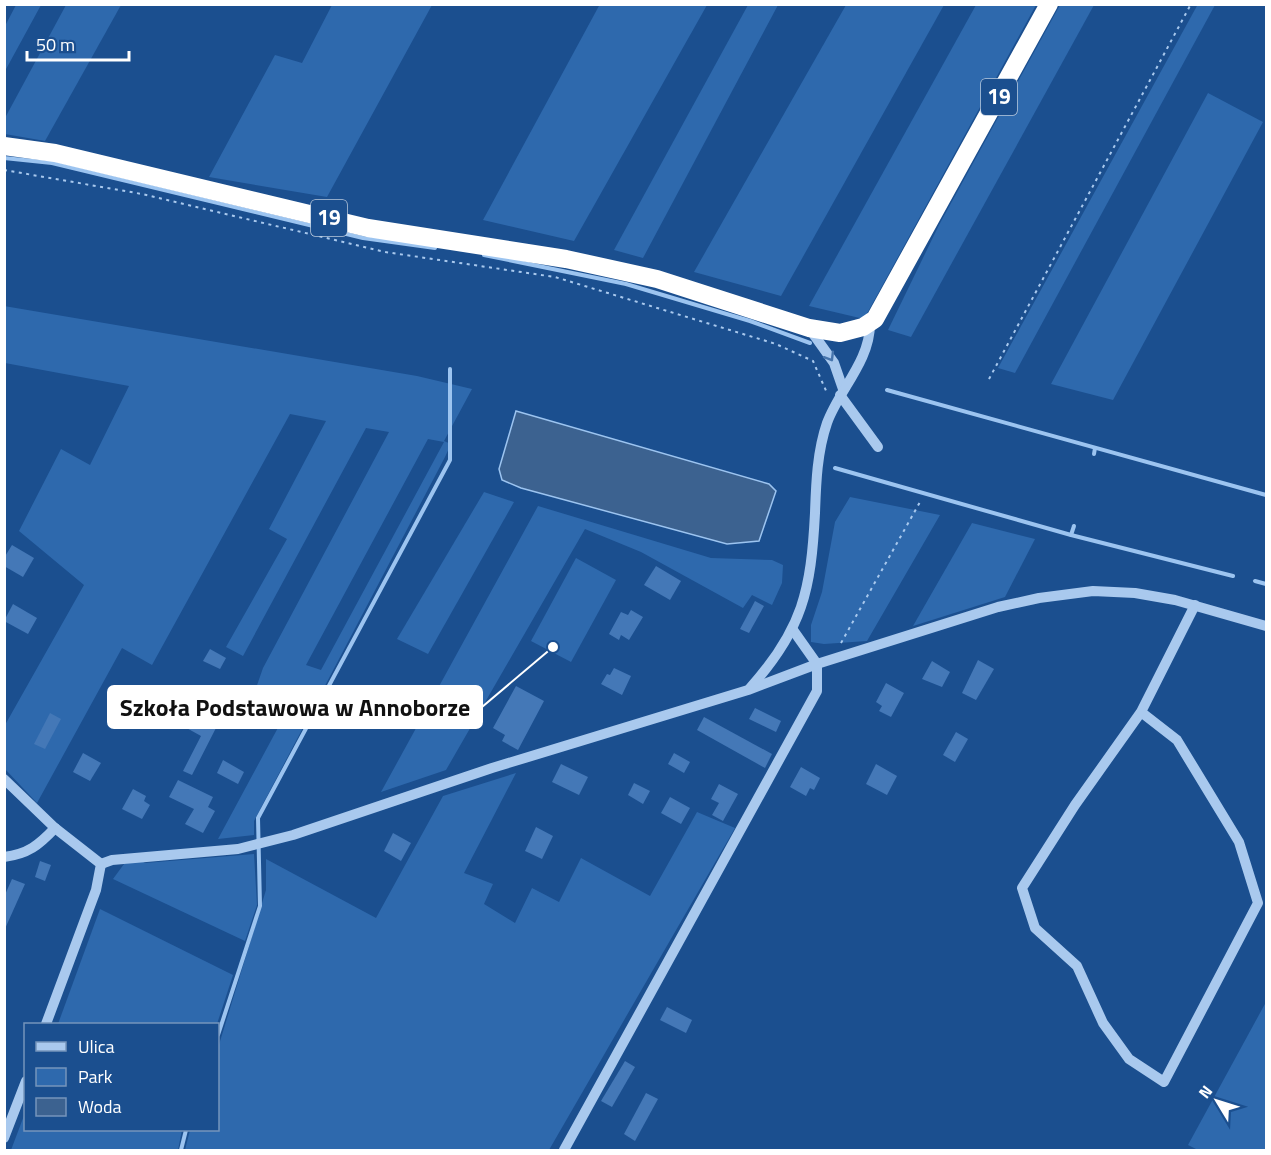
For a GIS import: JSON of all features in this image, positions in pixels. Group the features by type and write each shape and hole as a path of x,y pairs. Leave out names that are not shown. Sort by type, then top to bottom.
{"highway":[{"name":"19","path":"4,146 55,153 368,228 566,259 645,276 809,328 840,333 870,324 944,198 1049,4"}],"street":[{"path":"748,690 794,630 807,593 813,544 817,474 827,423 842,392 864,356 870,324"},
{"path":"809,328 834,363 842,392 878,447"},
{"path":"101,864 112,860 263,842 748,690 838,657 998,607 1061,594 1094,591 1135,593 1195,605 1266,626"},
{"path":"1141,712 1178,740 1239,842 1258,903 1164,1082 1129,1059 1103,1023 1077,966 1035,928 1022,888 1075,805 1141,712 1195,605"},
{"path":"564,1150 808,709 818,685 817,664 794,630"},
{"path":"4,779 55,828 101,864"},
{"path":"4,857 23,855 55,828"},
{"path":"46,1023 96,890 101,864"},
{"path":"4,1138 24,1086"}],"path":[{"path":"989,379 1191,4"},
{"path":"4,170 142,194 385,252 555,277 776,344 813,361 826,387 833,413"},
{"path":"838,657 841,643 920,502"}],"green space":[{"path":"600,4 707,5 574,241 483,220"},
{"path":"1198,4 1215,5 1015,373 998,368"},
{"path":"16,5 41,5 5,71 5,26"},
{"path":"66,5 121,5 45,141 5,134 5,118"},
{"path":"332,5 432,5 327,197 209,177 275,55 302,63"},
{"path":"748,5 778,5 643,258 614,250"},
{"path":"846,5 944,5 781,296 694,272"},
{"path":"976,5 1036,5 864,319 809,306"},
{"path":"1060,5 1094,5 911,337 888,330 939,225"},
{"path":"1208,93 1263,122 1113,400 1051,384"},
{"path":"4,306 417,376 472,389 444,441 451,444 445,457 254,821 254,835 218,839 287,711 255,691 263,668 389,432 366,428 243,656 226,647 287,539 269,529 326,421 290,414 152,665 122,648 37,803 5,769 5,725 84,585 19,531 61,449 90,465 129,386 5,363","holes":["428,439 444,442 321,670 306,665"]},
{"path":"484,492 514,502 428,654 397,639"},
{"path":"850,497 940,515 867,641 824,644 811,642 811,625 822,592 835,522"},
{"path":"538,506 711,558 772,560 783,565 782,583 772,605 752,595 743,608 641,552 585,529 446,770 381,792"},
{"path":"972,523 1035,539 1005,597 913,626"},
{"path":"576,558 616,580 571,662 531,641"},
{"path":"516,773 464,873 493,884 484,904 515,923 532,888 559,902 581,858 650,896 697,812 735,828 549,1150 185,1150 190,1131 219,1131 219,1045 266,890 266,859 376,918 443,796"},
{"path":"254,854 257,905 245,941 113,879 124,864 140,860 145,863"},
{"path":"100,909 233,975 217,1023 58,1023"},
{"path":"1266,1002 1266,1150 1198,1150 1188,1145"},
{"path":"24,1116 24,1131 182,1131 178,1150 11,1150"}],"water":[{"path":"516,411 769,484 776,491 759,541 727,544 521,488 502,480 499,469"}],"building":[{"path":"12,545 34,558 23,577 4,566 4,558"},
{"path":"656,566 681,581 670,600 644,585"},
{"path":"755,601 764,606 749,633 740,629"},
{"path":"13,604 37,618 28,634 4,621"},
{"path":"631,610 643,617 629,640 621,635 619,640 609,634 621,612 628,615"},
{"path":"210,649 226,658 220,669 203,661"},
{"path":"978,660 994,669 976,700 962,693"},
{"path":"932,661 950,672 942,687 922,679"},
{"path":"614,668 631,676 622,695 601,684"},
{"path":"886,683 904,693 891,717 879,711 882,706 876,702"},
{"path":"516,686 544,701 518,750 502,741 505,735 493,728"},
{"path":"174,700 218,724 192,775 183,771 201,736 165,716"},
{"path":"755,708 781,721 776,732 749,719"},
{"path":"50,713 61,719 45,749 34,744"},
{"path":"704,717 772,754 765,768 697,730"},
{"path":"956,732 968,739 955,762 943,755"},
{"path":"83,753 101,763 90,781 73,772"},
{"path":"674,753 690,762 684,773 668,764"},
{"path":"223,760 244,772 238,784 217,773"},
{"path":"561,764 588,777 579,795 552,782"},
{"path":"876,764 897,776 887,795 866,784"},
{"path":"801,767 820,778 814,790 810,788 806,796 790,787"},
{"path":"178,780 213,797 208,807 215,811 203,833 185,824 194,809 169,797"},
{"path":"634,783 650,791 643,804 628,795"},
{"path":"719,784 738,794 723,821 712,815 719,803 711,799"},
{"path":"133,789 146,796 144,801 150,805 142,819 122,809"},
{"path":"670,797 690,808 681,824 661,813"},
{"path":"536,827 553,836 542,859 525,851"},
{"path":"393,833 411,843 401,861 384,851"},
{"path":"40,861 51,865 45,881 35,877"},
{"path":"12,879 25,884 4,931 4,897"},
{"path":"667,1007 692,1020 686,1033 660,1020"},
{"path":"625,1061 635,1067 612,1107 601,1101"},
{"path":"646,1093 658,1099 635,1141 624,1134"}],"waterway":[{"path":"4,158 52,163 363,238 435,248"},
{"path":"484,255 626,284 750,321 810,343"},
{"path":"219,1032 260,906 258,818 450,460 450,369"},
{"path":"887,390 1266,495"},
{"path":"1094,454 1095,448"},
{"path":"835,468 1071,535 1233,576"},
{"path":"1071,535 1074,526"},
{"path":"1255,581 1266,584"},
{"path":"181,1150 186,1131"}],"place":[{"name":"Szkoła Podstawowa w Annoborze","path":"553,647"}]}
